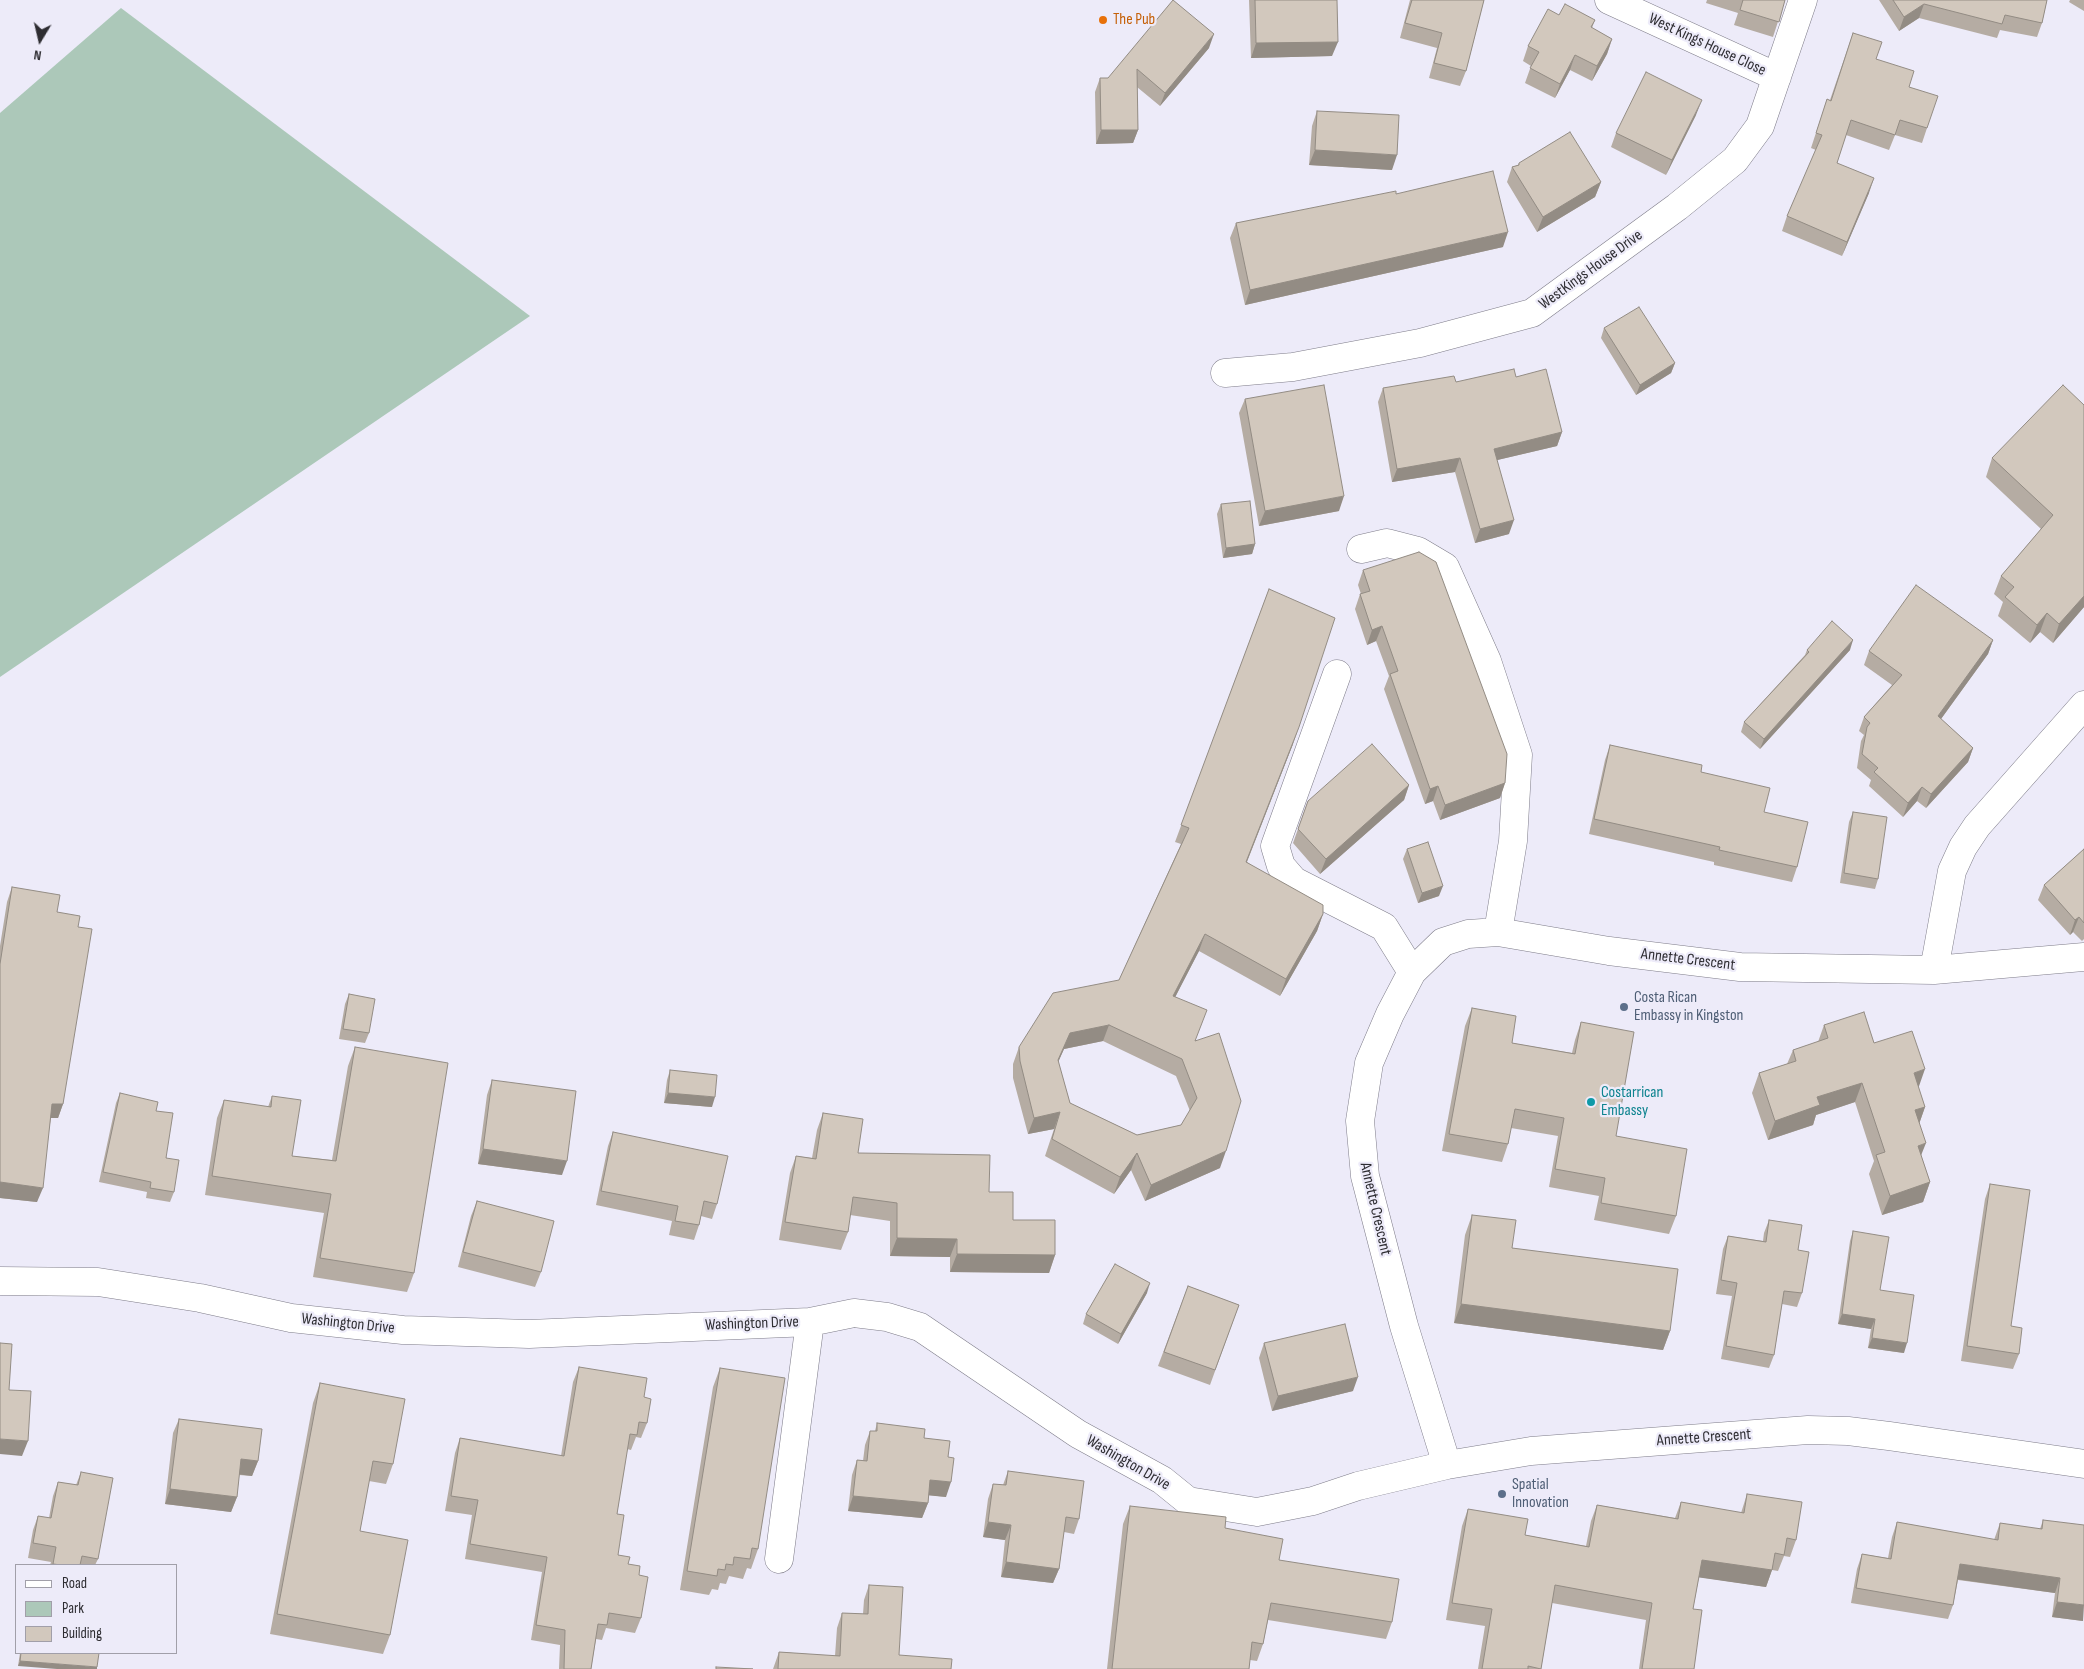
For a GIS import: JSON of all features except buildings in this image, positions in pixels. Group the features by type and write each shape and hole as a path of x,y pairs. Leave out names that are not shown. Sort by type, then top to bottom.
{"street":[{"name":"West Kings House Close","path":"1609,0 1777,77"},
{"name":"WestKings House Drive","path":"1225,373 1293,367 1420,343 1532,314 1676,207 1735,160 1760,126 1803,0"},
{"path":"1361,548 1387,542 1418,551 1445,567 1487,661 1518,755 1513,840 1498,932"},
{"path":"1337,674 1275,846 1281,866 1294,881 1384,927 1412,972"},
{"path":"1934,970 1952,871 1963,847 1977,826 2084,705"},
{"name":"Annette Crescent","path":"2084,957 1934,970 1740,967 1609,951 1498,932 1468,934 1443,942 1412,972 1390,1014 1370,1064 1360,1121 1365,1176 1404,1326 1447,1465 1531,1452 1808,1430 1848,1431 1889,1436 2084,1464"},
{"name":"Washington Drive","path":"0,1281 98,1282 200,1298 291,1318 403,1330 529,1334 810,1322 854,1314 887,1317 920,1327 1078,1434 1162,1480 1188,1501 1257,1512 1313,1502 1358,1486 1447,1465"},
{"path":"779,1559 810,1322"}],"green space":[{"path":"121,8 530,316 0,677 0,113"}],"place":[{"name":"The Pub","path":"1103,20"},
{"name":"Costa Rican Embassy in Kingston","path":"1624,1007"},
{"name":"Costarrican Embassy","path":"1591,1102"},
{"name":"Spatial Innovation","path":"1502,1494"}]}
